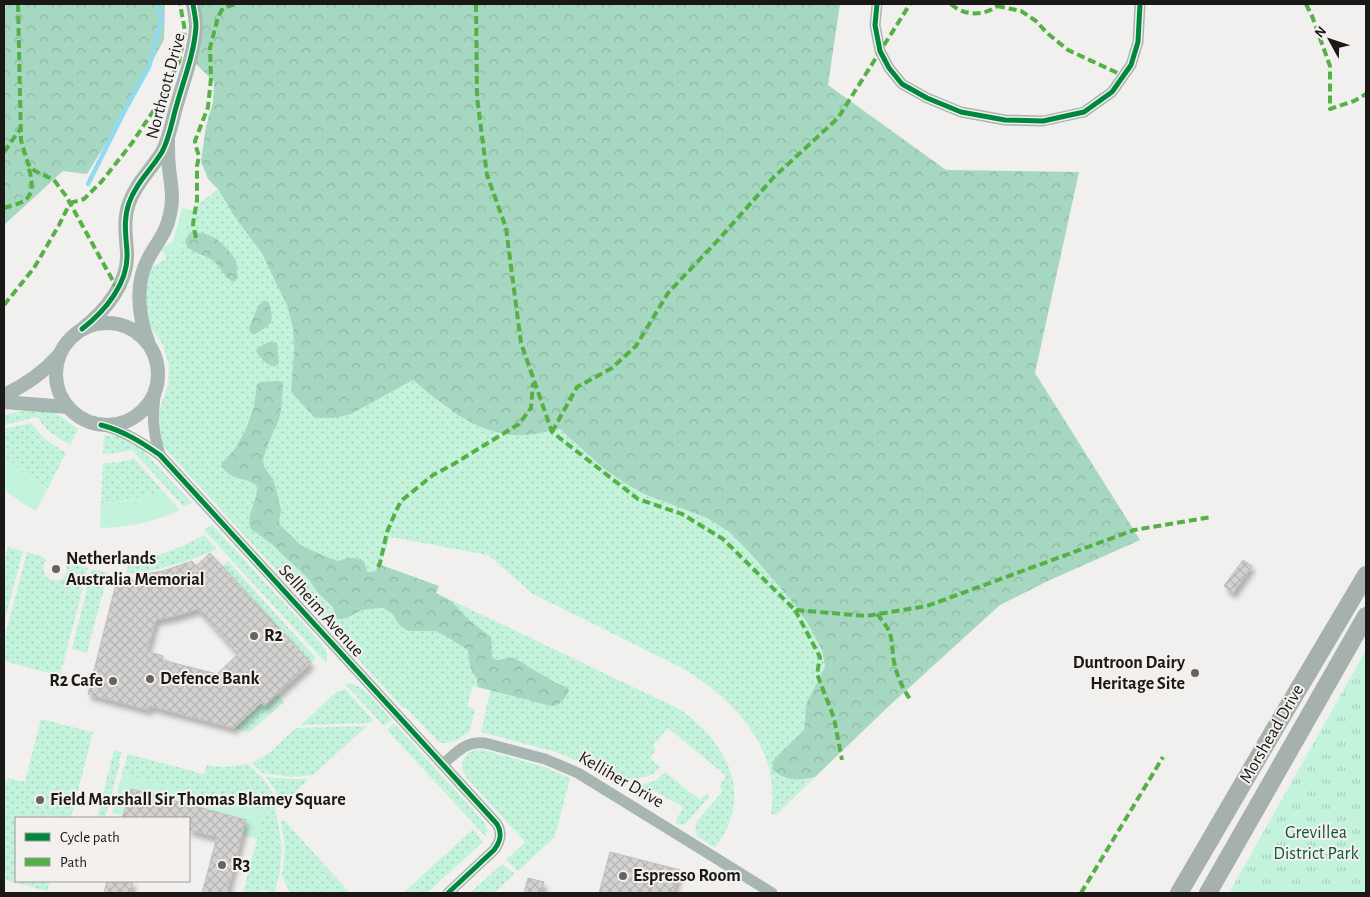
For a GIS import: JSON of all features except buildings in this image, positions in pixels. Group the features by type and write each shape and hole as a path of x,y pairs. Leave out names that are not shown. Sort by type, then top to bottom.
{"main road":[{"name":"Morshead Drive","path":"1179,893 1366,575"},
{"name":"Morshead Drive","path":"1208,893 1366,616"}],"street":[{"name":"Northcott Drive","path":"82,329 99,314 121,283 127,258 125,225 128,204 136,187 159,156 168,138 190,63 196,25 193,4"},
{"path":"877,4 875,25 880,51 889,68 902,84 927,98 961,112 1005,120 1043,122 1084,112 1112,92 1131,65 1138,42 1140,4"},
{"name":"Northcott Drive","path":"150,346 144,329 140,283 145,265 164,233 171,211 172,192 168,138"},
{"path":"4,395 35,378 48,367 72,336 82,329 100,323 116,323 131,328 138,332 150,346 158,365 156,389 149,403 138,414 125,422 94,424 79,418 67,407 59,394 55,378 56,363 59,355"},
{"name":"Sellheim Avenue","path":"156,389 152,421 160,455"},
{"path":"4,402 67,407"},
{"name":"Sellheim Avenue","path":"101,425 128,434 160,455 497,824 500,830 498,844 492,852 448,893"},
{"name":"Kelliher Drive","path":"443,764 464,746 475,742 485,743 552,762 578,773 772,893"}],"green space":[{"path":"4,4 165,4 164,40 113,132 87,174 63,171 4,225"},
{"path":"200,4 840,4 828,85 946,170 1079,172 1035,373 1140,540 1048,581 1000,605 889,706 815,777 792,779 782,776 772,769 773,763 775,758 804,730 806,704 825,667 822,650 808,624 790,599 729,532 707,518 644,494 623,482 603,468 560,429 526,435 510,435 479,426 451,410 413,380 351,414 335,418 315,418 291,392 294,351 293,329 287,305 262,254 235,217 218,189 208,179 201,161 206,126 213,102 214,82 195,63"},
{"path":"218,189 261,254 286,301 293,337 291,392 351,414 413,380 448,409 495,432 525,435 560,429 603,468 623,482 644,494 707,518 729,532 751,554 790,599 808,624 822,650 825,667 806,704 804,719 804,780 815,777 776,815 771,814 772,790 769,768 761,747 750,727 718,694 700,680 680,667 533,594 488,555 390,537 381,565 439,586 436,593 673,706 701,726 719,749 727,762 732,776 734,805 731,819 715,848 697,836 695,828 697,821 722,792 720,785 726,776 668,728 654,744 655,751 650,758 660,767 649,776 631,780 624,788 577,761 556,752 481,732 490,691 473,686 467,707 475,709 470,731 451,742 439,742 405,707 403,708 165,449 159,437 159,411 168,386 169,365 163,345 148,326 146,318 146,282 150,268 166,259 165,256 181,247 191,210"},
{"path":"182,208 191,210 181,247 165,256 161,249 173,241"},
{"path":"191,232 203,233 212,237 229,251 236,261 238,278 235,281 228,279 212,260 188,247 186,238"},
{"path":"264,300 269,303 272,320 268,326 253,335 249,328 258,306"},
{"path":"271,341 277,343 279,363 276,366 267,364 256,350"},
{"path":"280,381 283,384 279,420 263,459 264,467 273,479 276,489 281,510 279,523 281,526 302,546 329,558 339,561 347,558 360,559 364,561 367,572 375,571 381,565 439,586 436,593 451,601 469,620 491,637 492,657 494,659 514,658 556,683 567,687 569,691 560,703 551,706 478,687 477,679 470,667 468,650 436,631 408,631 399,625 392,613 383,608 362,610 346,618 338,619 333,607 318,593 307,577 273,545 250,528 249,523 257,486 231,475 221,466 245,432 254,407 257,384 260,382"},
{"path":"31,409 47,410 57,414 78,429 70,445 48,430 38,417 4,425 4,415"},
{"path":"31,423 45,439 66,453 48,488 22,472 4,455 4,429"},
{"path":"104,435 116,436 140,447 192,503 184,507 132,450 103,454"},
{"path":"4,455 22,472 48,488 36,511 4,489"},
{"path":"134,458 162,490 133,500 101,503 103,463 121,462"},
{"path":"162,490 180,510 142,523 100,528 101,503 132,500"},
{"path":"212,525 322,644 327,652 327,664 204,530"},
{"path":"204,535 217,549 173,565 126,574 130,560 168,552"},
{"path":"8,547 23,551 4,623 4,562"},
{"path":"27,552 41,556 46,560 43,566 45,575 49,579 58,580 64,576 67,568 66,562 88,568 60,676 4,661 4,640"},
{"path":"228,561 316,658 311,663 222,567"},
{"path":"92,569 108,573 87,653 72,649"},
{"name":"Grevillea District Park","path":"1366,650 1366,893 1229,893"},
{"path":"350,683 362,688 392,720 384,726 345,684"},
{"path":"345,689 373,720 370,723 301,725 336,692"},
{"path":"277,694 284,702 249,733 234,728 261,703"},
{"name":"Field Marshall Sir Thomas Blamey Square","path":"41,719 93,732 71,817 15,817 15,882 50,882 47,891 5,880 4,780 7,781 8,778 25,782"},
{"path":"394,723 485,823 487,829 486,837 387,730"},
{"path":"367,726 313,775 291,777 262,773 252,763 269,753 296,728"},
{"path":"114,750 122,752 105,817 97,817"},
{"path":"474,750 483,750 542,766 570,778 555,837 518,871 506,860 525,842 464,773 462,765 464,758"},
{"path":"128,754 204,774 206,765 225,767 248,764 266,782 273,794 281,841 281,861 275,893 262,890 261,893 243,893 264,811 122,774"},
{"path":"665,772 700,800 707,793 709,795 684,824 675,823 683,807 649,788 641,799 631,793 635,787 656,780"},
{"path":"122,774 264,811 257,839 243,835 246,820 129,789 122,815 112,813"},
{"path":"266,777 309,779 279,807 275,790"},
{"path":"284,820 350,893 290,893 282,876 285,848 281,822"},
{"path":"473,829 483,842 427,893 403,893"},
{"path":"502,864 515,874 494,893 470,893"}],"waterway":[{"path":"88,184 149,67 161,21 159,4"}],"marked path":[{"path":"18,4 21,140 28,164 35,171 54,180 66,196 117,290"},
{"path":"70,203 84,199 102,181 132,143 158,104 179,62 185,31 180,4"},
{"path":"196,238 193,224 197,200 197,166 199,156 195,141 208,107 211,78 210,48 218,17 223,8 235,4"},
{"path":"476,4 477,97 487,175 506,228 521,343 552,432 638,499 682,514 723,539 795,610 866,616 927,606 1134,530 1211,517"},
{"path":"552,432 577,387 612,368 636,346 668,293 774,177 838,118 910,4"},
{"path":"951,4 969,13 982,13 1000,4"},
{"path":"1306,4 1330,66 1330,109 1354,101 1366,94"},
{"path":"997,6 1021,11 1036,21 1047,33 1068,50 1124,76"},
{"path":"4,152 21,128"},
{"path":"4,208 28,198 32,184 28,165"},
{"path":"4,305 34,268 70,203"},
{"path":"378,567 387,532 401,501 433,475 519,424 531,408 533,383"},
{"path":"795,610 820,657 817,674 834,718 842,760"},
{"path":"877,614 889,631 897,672 902,686 910,699"},
{"path":"1081,893 1163,757"}],"cycle path":[{"path":"82,329 107,305 124,275 127,263 125,228 127,209 136,189 162,152 169,134 193,47 196,27 193,4"},
{"path":"877,4 875,25 880,51 889,68 902,84 927,98 961,112 1005,120 1043,121 1084,112 1112,92 1131,65 1138,42 1140,4"},
{"path":"101,425 132,437 160,455 497,824 500,838 494,850 448,893"}],"place":[{"name":"Netherlands Australia Memorial","path":"56,569"},
{"name":"R2","path":"254,636"},
{"name":"Duntroon Dairy Heritage Site","path":"1195,673"},
{"name":"Defence Bank","path":"150,679"},
{"name":"R2 Cafe","path":"113,681"},
{"name":"Field Marshall Sir Thomas Blamey Square","path":"40,800"},
{"name":"R3","path":"222,865"},
{"name":"Espresso Room","path":"623,876"}]}
